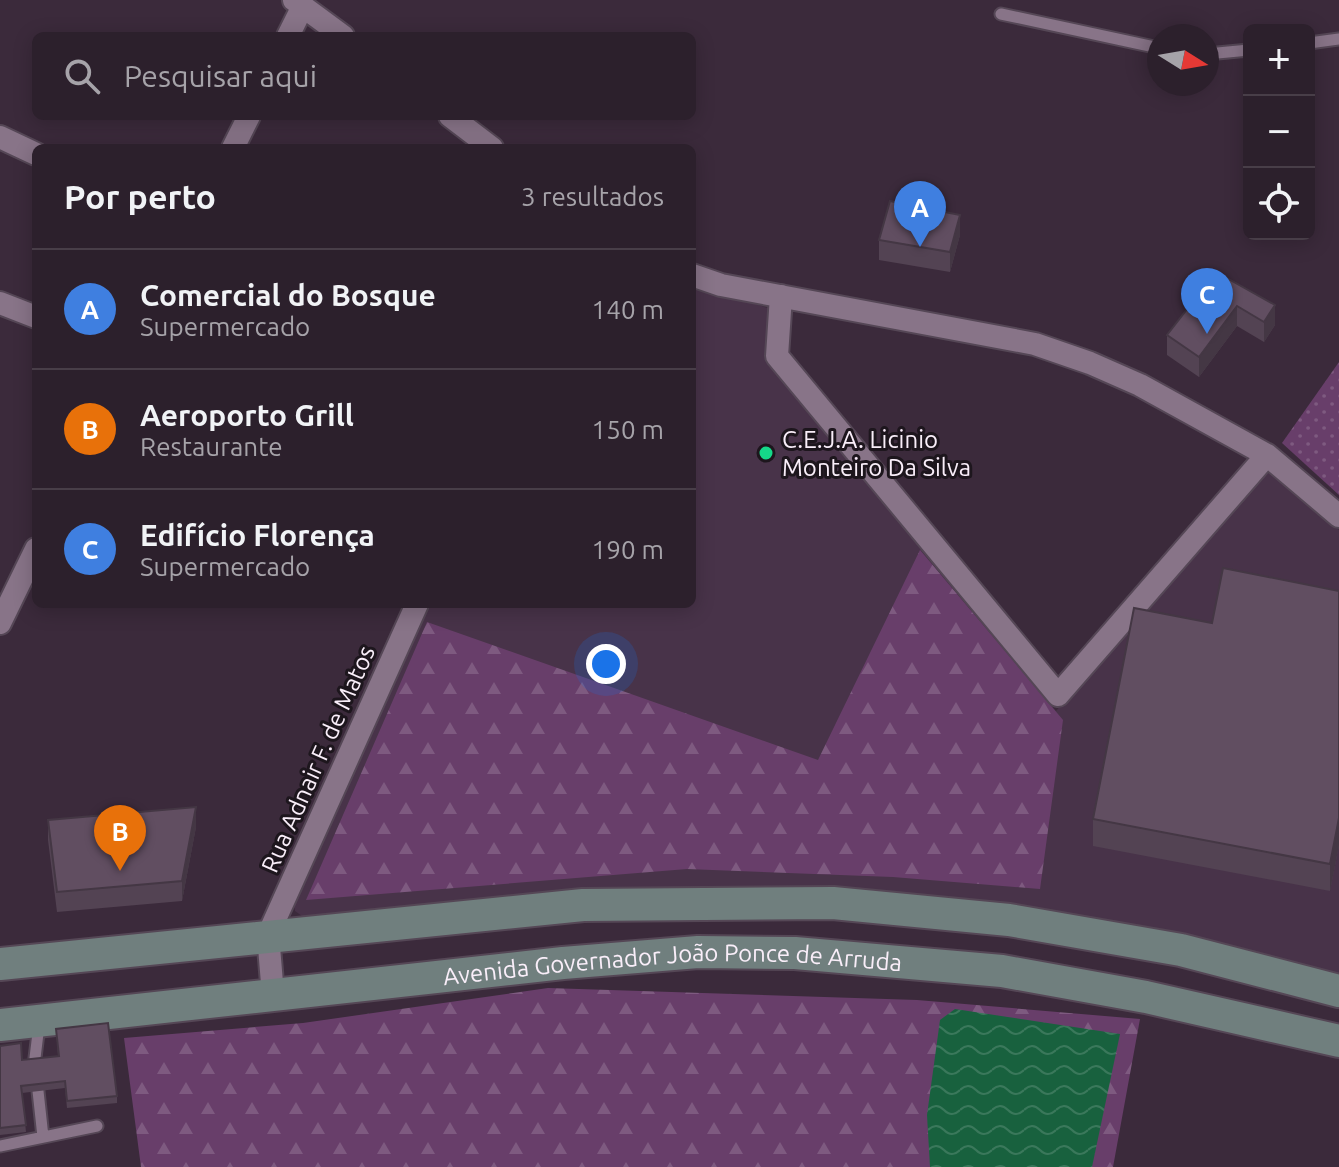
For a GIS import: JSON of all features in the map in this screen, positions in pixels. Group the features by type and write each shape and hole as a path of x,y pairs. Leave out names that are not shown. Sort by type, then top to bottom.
{"main road":[{"path":"0,964 583,905 833,903 1009,920 1181,950 1339,991"},
{"name":"Avenida Governador João Ponce de Arruda","path":"0,1025 563,963 683,954 795,953 1002,971 1146,997 1339,1041"}],"street":[{"path":"289,32 298,3 338,32"},
{"path":"235,144 247,120"},
{"path":"455,120 487,144"},
{"path":"0,137 32,152"},
{"path":"696,276 721,285 1035,344 1090,363 1140,385 1267,455 1339,516"},
{"path":"781,296 777,356 1058,695 1267,455"},
{"path":"0,303 32,315"},
{"path":"0,623 32,557"},
{"name":"Rua Adnair F. de Matos","path":"268,935 415,608"},
{"path":"268,935 273,995"}],"lane":[{"path":"1001,14 1147,45"},
{"path":"1315,42 1339,39"},
{"path":"1219,53 1243,51"},
{"path":"34,1066 40,1021"},
{"path":"38,1091 43,1137"},
{"path":"0,1146 97,1126"}],"shaded area":[{"path":"696,286 771,309 769,364 1056,711 1270,470 1339,530 1339,974 1102,923 989,905 306,919 295,911 293,898 425,608 696,608"}],"green space":[{"path":"1339,362 1339,495 1282,443"},
{"path":"920,550 1063,720 1040,889 893,877 687,869 306,900 427,622 818,760"},
{"path":"548,988 917,1000 1140,1019 1113,1167 141,1167 124,1038 303,1023"}],"water":[{"path":"955,1009 1120,1034 1092,1167 930,1167 927,1115 940,1020"}],"building":[{"path":"890,201 960,215 950,252 879,240"},
{"path":"1216,272 1275,305 1264,322 1237,306 1199,357 1167,335"},
{"path":"1223,568 1339,591 1339,818 1330,864 1093,819 1134,608 1212,623"},
{"path":"196,807 182,881 57,892 48,820"},
{"path":"108,1023 117,1096 67,1101 65,1081 21,1086 26,1125 0,1128 0,1046 21,1043 22,1060 59,1056 56,1029"}],"place":[{"name":"Comercial do Bosque","path":"920,247"},
{"name":"Edifício Florença","path":"1207,334"},
{"name":"C.E.J.A. Licinio Monteiro Da Silva","path":"766,453"},
{"name":"Aeroporto Grill","path":"120,871"}]}
